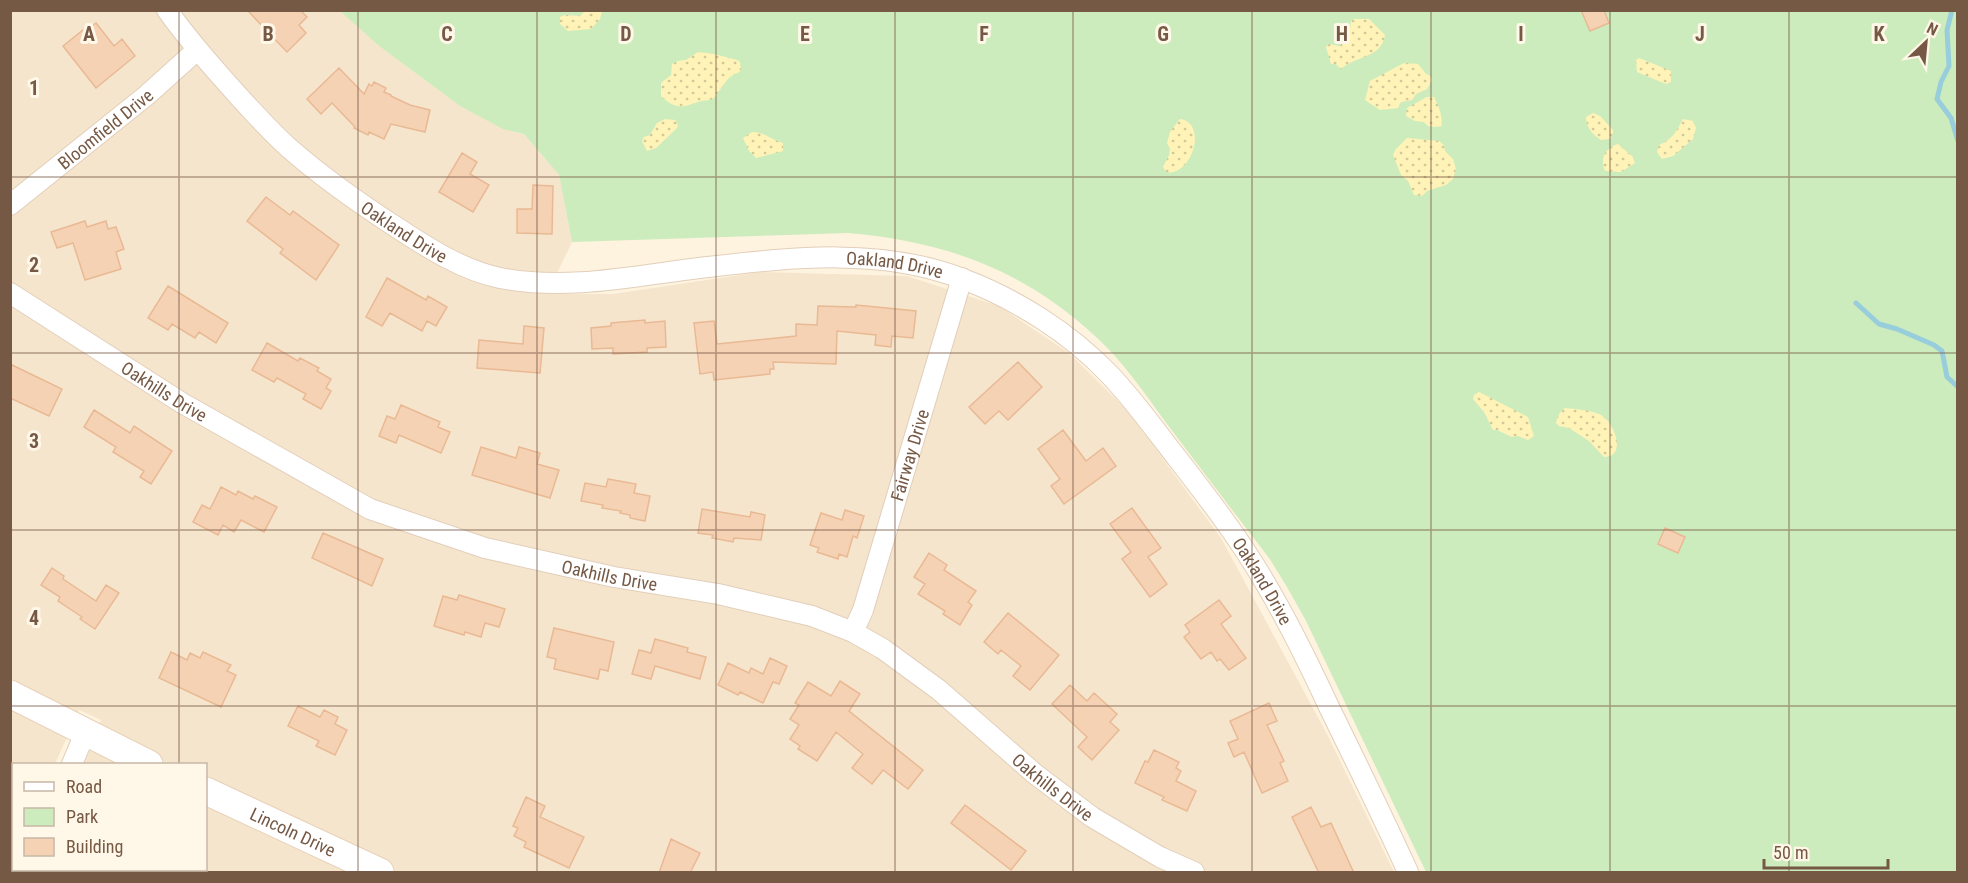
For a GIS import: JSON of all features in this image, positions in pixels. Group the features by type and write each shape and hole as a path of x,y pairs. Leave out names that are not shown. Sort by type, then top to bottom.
{"street":[{"name":"Oakland Drive","path":"167,10 197,50 287,146 326,178 411,237 456,262 482,273 520,281 576,283 750,262 843,256 917,266 962,278 1020,306 1049,325 1096,361 1132,400 1205,494 1249,556 1293,634 1408,873"},
{"name":"Bloomfield Drive","path":"10,205 147,95 197,50"},
{"name":"Fairway Drive","path":"854,632 863,610 962,278"},
{"name":"Oakhills Drive","path":"10,293 182,403 370,509 485,548 614,577 718,594 812,616 854,632 883,649 939,690 1044,781 1092,818 1160,857 1194,873"},
{"path":"10,694 144,763"},
{"path":"73,763 85,733"},
{"name":"Lincoln Drive","path":"207,791 380,873"}],"shaded area":[{"path":"340,10 379,46 460,106 514,132 524,134 559,175 572,242 547,294 613,294 760,272 907,276 999,306 1069,353 1127,410 1221,538 1328,736 1394,872 40,872 207,871 207,763 84,763 101,720 79,710 55,763 12,763 11,867 11,11"}],"green space":[{"path":"340,11 1957,11 1957,872 1426,872 1306,621 1269,558 1124,367 1095,336 1068,313 1040,293 981,263 917,243 883,237 848,233 572,242 559,175 524,134 503,129 460,106 379,46"}],"sand":[{"path":"585,11 602,11 600,19 591,29 568,31 560,24 560,17 580,16"},
{"path":"1369,19 1385,35 1383,43 1373,53 1341,69 1336,64 1331,64 1326,47 1329,44 1339,46 1345,41 1351,21"},
{"path":"698,52 737,60 740,62 741,70 729,78 712,99 685,106 671,104 661,96 661,83 671,75 672,64 686,60"},
{"path":"1639,58 1671,71 1671,82 1666,84 1637,72 1636,60"},
{"path":"1404,63 1418,64 1426,74 1430,75 1432,80 1427,89 1416,94 1412,100 1401,102 1398,108 1380,110 1365,100 1370,81"},
{"path":"1427,97 1434,97 1436,100 1442,126 1428,126 1424,122 1415,121 1406,116 1407,108"},
{"path":"1593,113 1600,116 1613,130 1610,139 1601,140 1590,130 1586,117"},
{"path":"665,119 675,120 677,128 656,148 647,151 642,141 644,137 650,135 657,123"},
{"path":"1180,119 1189,123 1194,130 1193,149 1183,167 1175,172 1166,172 1163,167 1170,149 1167,143 1170,132"},
{"path":"1683,119 1693,121 1696,128 1693,139 1673,156 1662,159 1657,152 1659,145 1674,135"},
{"path":"752,132 761,133 783,143 783,151 756,158 749,151 743,138"},
{"path":"1407,138 1439,141 1444,145 1456,169 1453,179 1446,185 1427,191 1422,196 1414,195 1408,181 1401,175 1393,155"},
{"path":"1618,144 1633,157 1635,163 1621,172 1605,171 1603,158 1610,148"},
{"path":"1479,392 1528,417 1534,436 1528,440 1493,430 1484,412 1473,399 1474,395"},
{"path":"1565,408 1599,414 1605,418 1614,430 1617,445 1615,451 1604,457 1589,441 1569,428 1559,426 1556,423 1557,418"}],"building":[{"path":"247,10 300,10 307,17 299,25 306,33 287,52"},
{"path":"1581,10 1604,10 1609,23 1590,31"},
{"path":"96,23 114,46 122,39 135,56 96,88 63,46 88,26 89,28"},
{"path":"339,68 364,94 369,84 372,86 374,82 386,88 384,92 391,96 410,105 430,110 425,132 391,124 384,139 354,128 332,103 321,114 307,99"},
{"path":"462,153 477,162 470,174 489,185 473,212 439,192"},
{"path":"533,185 553,186 552,234 517,233 517,209 532,209"},
{"path":"266,197 290,215 293,211 339,245 316,280 280,253 283,249 247,221"},
{"path":"85,221 87,227 106,221 108,229 116,227 124,249 116,252 121,269 85,280 73,243 57,248 51,232"},
{"path":"387,278 426,300 428,296 447,307 436,326 427,321 422,331 390,313 382,326 366,317"},
{"path":"168,286 228,323 216,343 199,332 195,338 172,324 168,330 148,318"},
{"path":"856,305 916,311 913,338 892,336 891,347 875,345 876,335 837,331 836,364 773,362 774,369 770,369 770,374 714,380 713,372 700,374 694,323 714,321 717,344 796,336 796,324 817,325 818,306 856,307"},
{"path":"645,320 645,323 665,321 666,347 647,348 647,352 613,354 613,348 592,349 591,328 611,326 611,323"},
{"path":"524,326 544,328 540,373 477,368 479,340 523,344"},
{"path":"267,343 298,361 300,358 319,368 317,371 331,379 326,388 331,391 321,409 303,399 306,394 277,378 274,382 252,370"},
{"path":"1018,362 1042,387 1008,420 999,411 985,424 969,407"},
{"path":"10,364 62,389 49,416 10,398"},
{"path":"401,405 440,422 438,427 450,432 441,453 399,435 396,443 379,436 387,416 395,419"},
{"path":"94,410 130,433 134,426 172,451 151,484 140,477 144,471 113,452 116,447 84,427"},
{"path":"1063,430 1086,461 1103,448 1116,466 1064,504 1051,486 1060,479 1038,449"},
{"path":"481,447 516,458 519,447 540,453 537,464 559,470 550,498 472,475"},
{"path":"608,479 636,484 634,493 650,496 645,521 630,518 630,515 620,513 621,511 602,508 603,505 581,501 585,483 606,487"},
{"path":"221,487 236,495 238,491 253,499 255,496 277,507 264,532 241,520 234,532 223,525 218,535 193,522 202,505 210,509"},
{"path":"1132,508 1161,548 1148,557 1167,584 1150,597 1122,559 1131,552 1110,524"},
{"path":"702,509 750,517 751,512 765,515 761,540 734,538 733,542 698,533"},
{"path":"845,510 864,516 857,538 853,536 847,557 839,554 838,559 817,552 819,548 810,545 821,513 842,520"},
{"path":"1665,528 1685,537 1678,553 1658,544"},
{"path":"323,533 383,559 372,586 312,558"},
{"path":"929,553 947,565 944,570 976,591 968,602 972,605 960,625 943,614 945,611 918,594 925,584 914,577"},
{"path":"52,568 64,576 63,579 96,601 106,585 119,593 95,629 58,601 60,597 41,585"},
{"path":"459,595 505,609 499,627 485,623 481,637 465,632 464,635 434,626 443,596 457,600"},
{"path":"1219,600 1231,616 1221,624 1246,658 1229,670 1220,659 1217,661 1211,652 1201,659 1184,637 1190,632 1185,625"},
{"path":"1008,613 1059,655 1030,690 1013,676 1021,666 1001,650 998,654 984,642"},
{"path":"554,628 614,642 608,671 600,669 598,679 554,669 556,659 547,657"},
{"path":"655,639 688,648 687,652 706,657 700,679 655,666 651,679 632,674 639,650 651,653"},
{"path":"171,652 187,660 190,653 200,658 203,652 231,665 227,671 236,675 221,707 159,678"},
{"path":"770,658 787,666 779,684 773,682 763,703 740,692 738,695 718,685 728,663 749,673 751,668 763,674"},
{"path":"840,681 860,694 849,711 923,770 908,789 883,770 872,784 852,768 863,754 836,732 817,761 798,749 800,746 790,739 799,725 790,719 799,705 795,703 808,682 831,696"},
{"path":"1070,685 1087,701 1094,693 1117,714 1110,722 1119,730 1092,760 1078,747 1087,737 1052,704"},
{"path":"1269,703 1277,721 1267,725 1284,761 1280,763 1288,781 1262,793 1244,752 1234,757 1228,743 1238,739 1230,721"},
{"path":"298,706 320,717 324,710 338,717 335,724 347,730 335,755 316,746 319,741 288,726"},
{"path":"1154,750 1179,762 1176,768 1181,771 1176,781 1196,791 1187,811 1162,800 1164,797 1135,783 1145,761 1148,762"},
{"path":"526,797 545,806 540,817 584,837 569,868 524,847 526,842 514,836 518,828 513,826"},
{"path":"965,805 1026,851 1011,870 951,823"},
{"path":"1311,807 1321,827 1331,823 1354,873 1319,873 1292,817"},
{"path":"671,839 700,853 690,873 659,873"}],"waterway":[{"path":"1952,10 1947,30 1949,66 1941,82 1937,99 1951,118 1958,141"},
{"path":"1856,303 1879,324 1897,329 1934,345 1942,351 1947,377 1958,387"}]}
